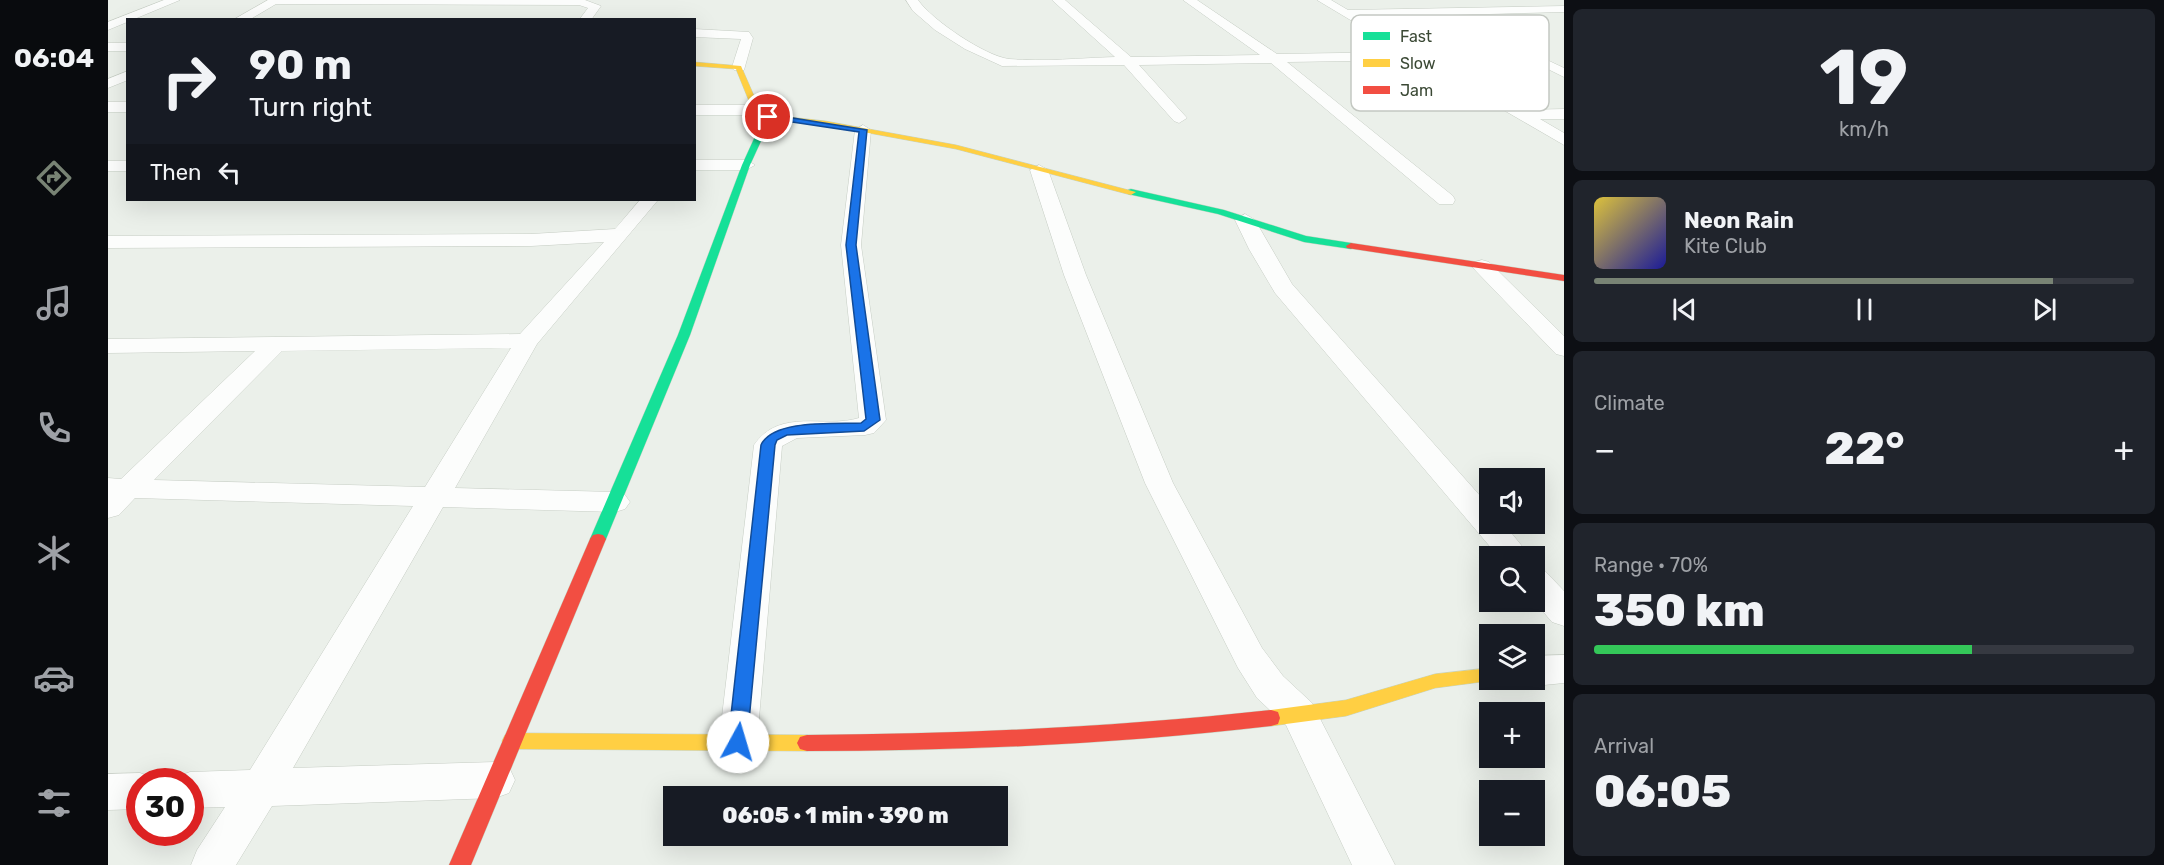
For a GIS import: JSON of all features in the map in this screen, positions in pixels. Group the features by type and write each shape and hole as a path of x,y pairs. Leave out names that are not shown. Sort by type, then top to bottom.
{"street":[{"path":"128,18 174,0"},
{"path":"243,18 276,0 579,2 595,6 586,18"},
{"path":"912,0 926,17 1002,62 1130,63 1351,58"},
{"path":"1058,0 1130,63 1179,118"},
{"path":"1189,0 1275,60 1446,200"},
{"path":"1323,0 1351,15"},
{"path":"1414,0 1444,15"},
{"path":"1347,13 1564,9"},
{"path":"108,26 126,19"},
{"path":"460,865 684,335 763,114 740,74 739,67 747,38 745,35 696,33"},
{"path":"108,47 126,47"},
{"path":"1549,54 1555,54"},
{"path":"696,64 739,67"},
{"path":"1549,66 1564,73"},
{"path":"108,84 126,76"},
{"path":"108,107 126,107"},
{"path":"696,110 763,114 956,147 1039,170 1245,220 1304,239 1564,278"},
{"path":"1517,111 1564,140"},
{"path":"1524,115 1564,114"},
{"path":"738,742 768,445 771,438 784,431 864,427 873,420 851,245 863,130"},
{"path":"696,165 746,165"},
{"path":"108,166 126,166"},
{"path":"1039,170 1075,275 1159,483 1250,658 1270,687 1299,714 1374,865"},
{"path":"212,865 435,498 527,341 648,201"},
{"path":"1245,220 1258,249 1283,288 1506,546"},
{"path":"108,242 531,240 621,235"},
{"path":"108,258 132,242"},
{"path":"1482,266 1564,349"},
{"path":"108,346 527,341"},
{"path":"114,495 276,344"},
{"path":"114,495 615,502"},
{"path":"1545,591 1564,613"},
{"path":"1545,670 1564,669"},
{"path":"512,741 886,743 1036,738 1180,729 1346,708 1435,681 1479,676"},
{"path":"204,789 495,780"},
{"path":"108,792 126,791"}],"traffic: fast":[{"path":"598,539 684,335 746,165 768,117"},
{"path":"1131,192 1221,212 1304,239 1351,246"}],"traffic: slow":[{"path":"696,64 739,67 755,106 768,117 825,123 956,147 1131,192"},
{"path":"1271,718 1346,708 1435,681 1479,676"},
{"path":"512,741 807,743"}],"traffic: jam":[{"path":"1351,246 1564,278"},
{"path":"460,865 598,539"},
{"path":"807,743 1039,738 1155,730 1271,718"}],"route":[{"path":"738,742 768,445 771,438 784,431 864,427 873,420 851,245 863,130 768,117"}]}
